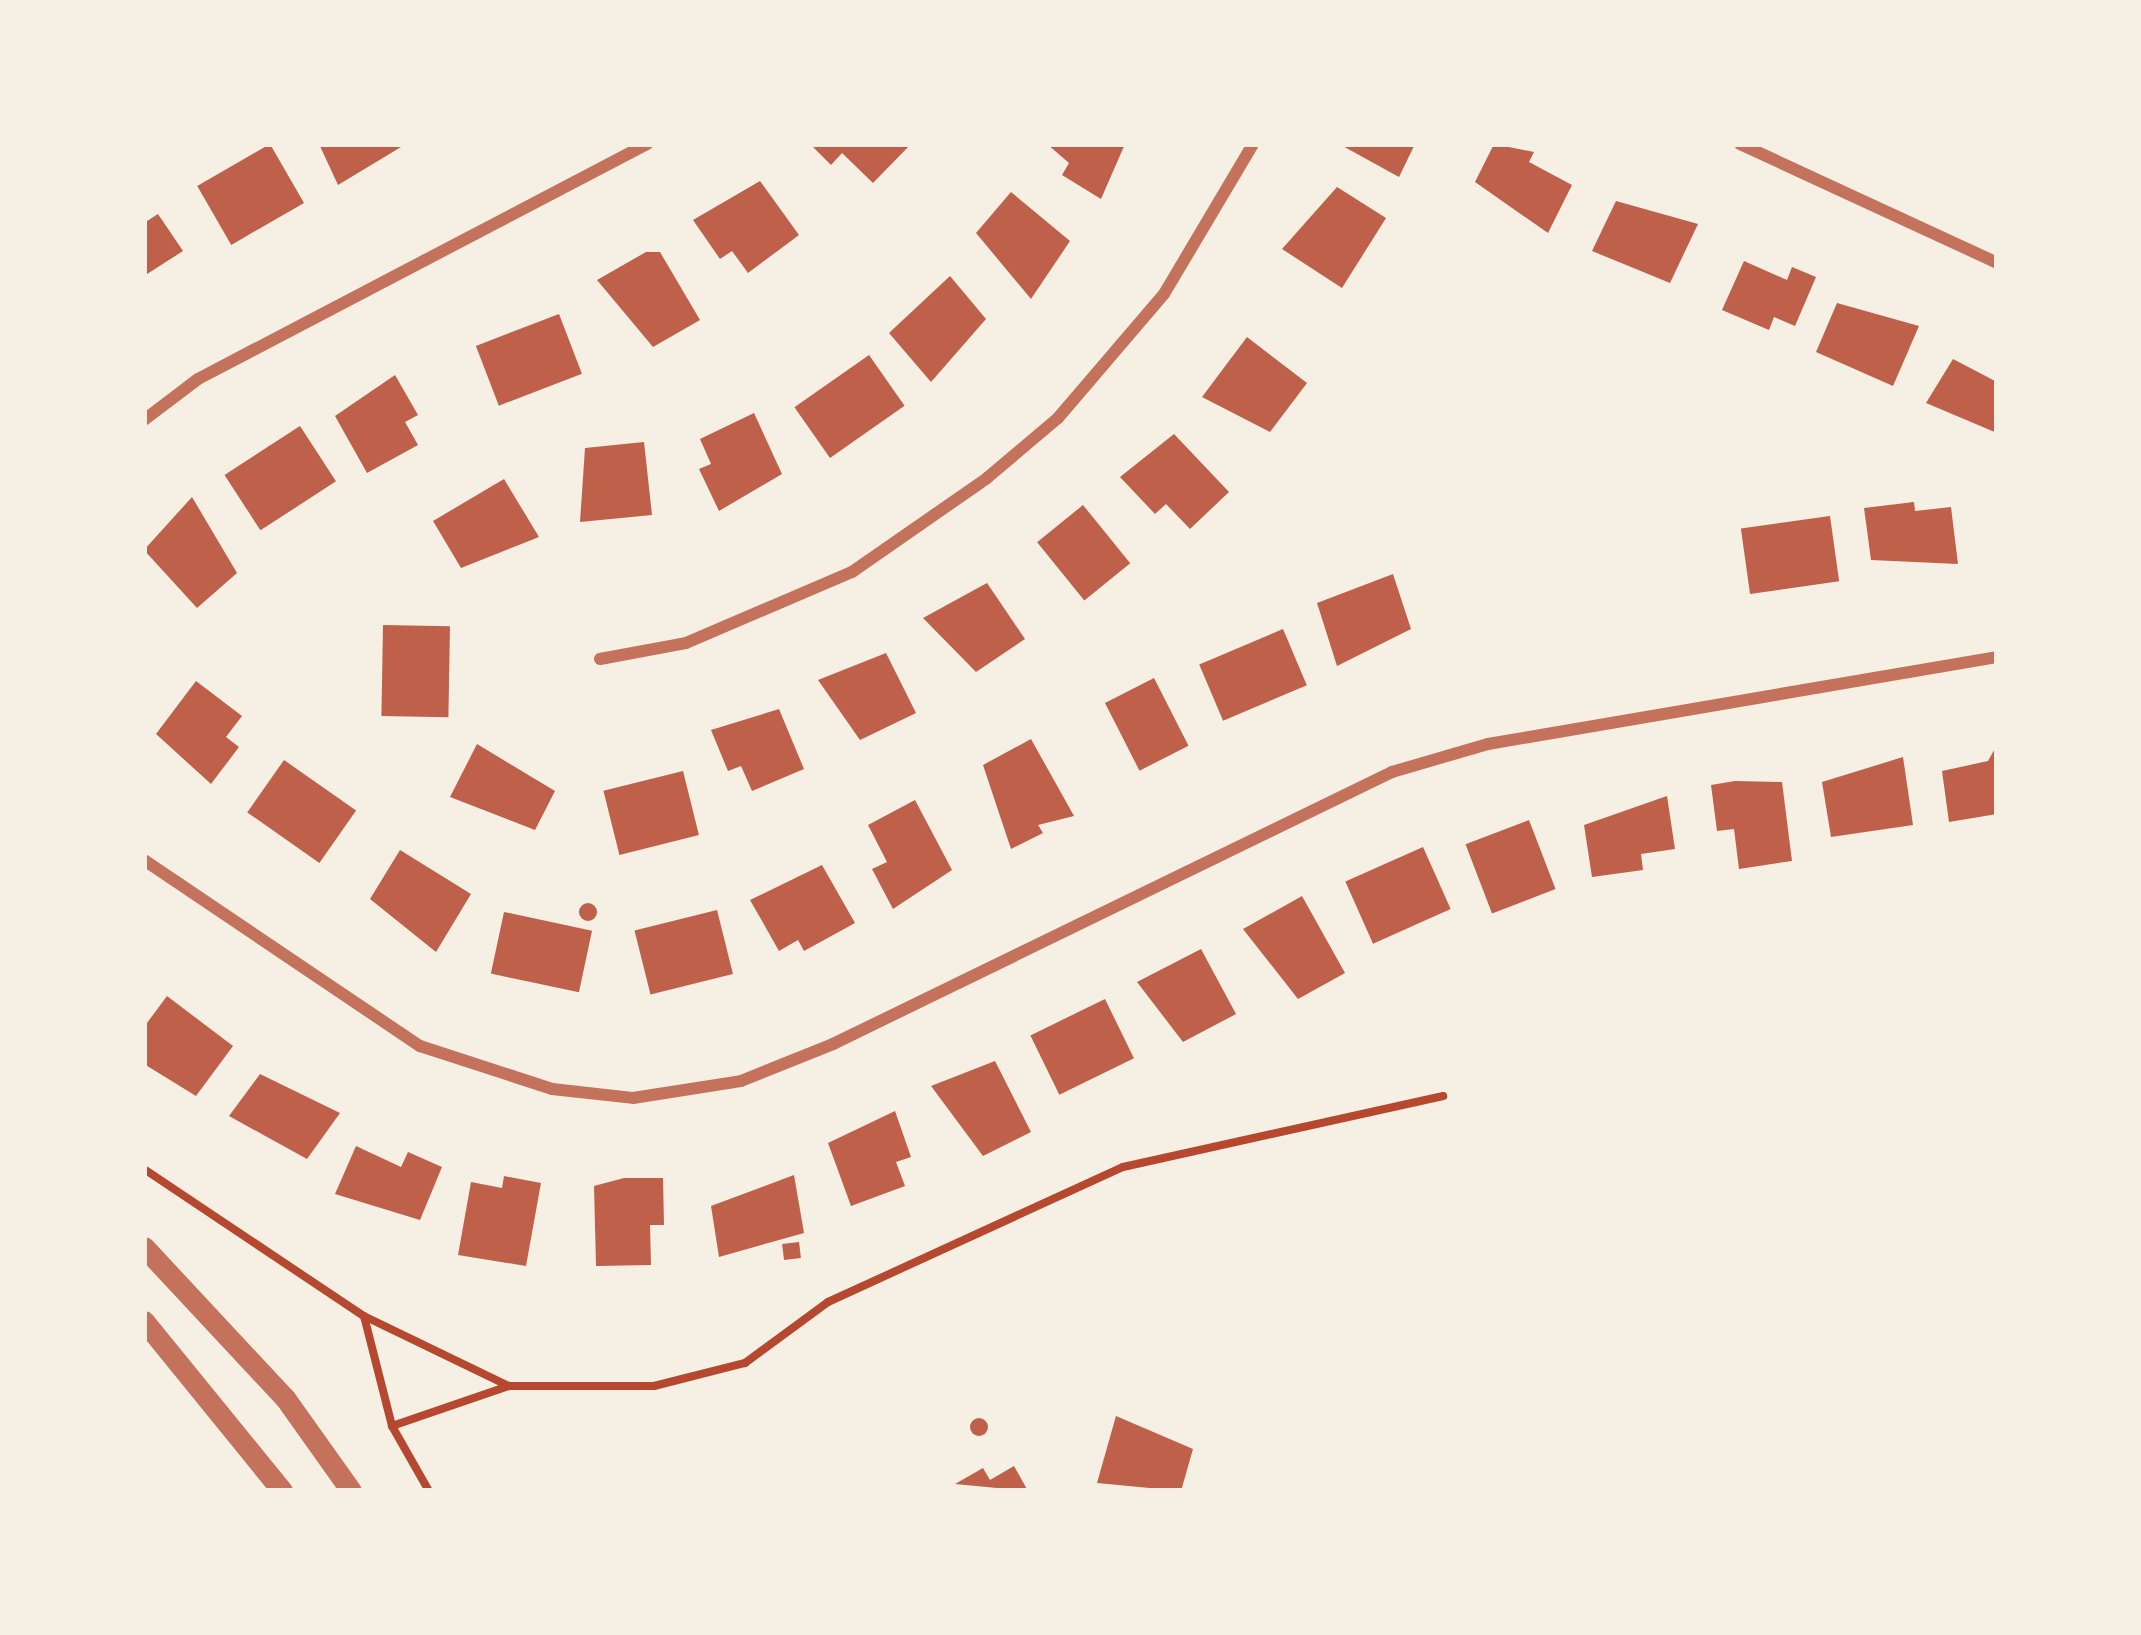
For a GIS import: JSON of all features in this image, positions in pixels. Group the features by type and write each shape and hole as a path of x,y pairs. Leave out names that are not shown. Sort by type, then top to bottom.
{"street":[{"path":"144,420 197,379 647,144"},
{"path":"600,659 686,643 813,590 986,478 1058,418 1165,294 1253,144"},
{"path":"1740,144 1997,263"},
{"path":"144,860 420,1046 552,1089 634,1098 741,1081 833,1044 1392,772 1488,744 1997,657"},
{"path":"144,1247 285,1398 351,1491"},
{"path":"144,1321 281,1491"}],"path":[{"path":"392,1426 509,1386 654,1386 745,1363 828,1302 1123,1167 1443,1096"},
{"path":"144,1168 364,1316 509,1386"},
{"path":"364,1316 392,1426 429,1491"}],"building":[{"path":"270,144 304,203 231,245 197,186"},
{"path":"319,144 406,144 338,185"},
{"path":"810,144 911,144 873,183 842,153 831,165"},
{"path":"1047,144 1125,144 1101,199 1062,175 1069,163"},
{"path":"1339,144 1415,144 1399,177"},
{"path":"1494,144 1534,152 1529,162 1572,185 1548,233 1475,182"},
{"path":"760,181 799,235 748,273 732,251 720,259 693,220"},
{"path":"1337,187 1386,218 1342,288 1282,249"},
{"path":"1011,192 1070,241 1031,299 976,233"},
{"path":"1616,201 1698,224 1670,283 1592,251"},
{"path":"158,214 183,251 144,276 144,223"},
{"path":"646,252 660,252 700,320 653,347 597,280"},
{"path":"1744,261 1787,280 1792,267 1816,277 1795,326 1774,317 1769,330 1722,310"},
{"path":"950,276 986,319 931,382 889,333"},
{"path":"1837,303 1919,326 1893,386 1816,352"},
{"path":"559,314 582,374 499,406 476,346"},
{"path":"1247,337 1307,383 1270,432 1202,397"},
{"path":"869,355 905,406 830,458 794,407"},
{"path":"1953,359 1997,382 1997,433 1926,403"},
{"path":"395,375 418,415 405,422 418,445 367,473 335,416"},
{"path":"754,413 782,474 719,511 699,469 711,464 700,439"},
{"path":"300,426 336,481 260,530 225,475"},
{"path":"1174,434 1229,492 1190,529 1166,504 1155,514 1120,477"},
{"path":"644,442 652,515 580,522 585,448"},
{"path":"504,479 539,537 461,568 433,521"},
{"path":"192,497 237,573 197,608 144,550"},
{"path":"1914,502 1915,511 1951,507 1958,564 1871,560 1864,508"},
{"path":"1083,505 1130,563 1084,600 1037,542"},
{"path":"1830,516 1839,581 1750,594 1741,529"},
{"path":"1393,574 1411,629 1337,666 1317,603"},
{"path":"987,583 1025,639 976,672 923,618"},
{"path":"383,625 450,626 448,717 381,716"},
{"path":"1283,629 1307,685 1223,721 1199,665"},
{"path":"886,653 916,713 860,740 818,680"},
{"path":"1154,678 1189,746 1139,771 1105,703"},
{"path":"196,681 242,716 226,737 239,747 211,784 156,734"},
{"path":"779,709 804,769 752,791 741,766 728,771 711,730"},
{"path":"1031,739 1074,816 1038,825 1043,833 1011,849 983,765"},
{"path":"477,744 555,791 535,830 450,797"},
{"path":"1997,745 1997,814 1949,822 1942,771 1988,761"},
{"path":"1903,757 1913,825 1831,837 1822,782"},
{"path":"284,760 356,810 319,863 247,812"},
{"path":"683,771 699,835 619,855 603,791"},
{"path":"1782,782 1792,861 1739,869 1734,829 1717,831 1711,785"},
{"path":"1667,796 1675,849 1641,854 1643,870 1592,877 1584,825"},
{"path":"915,800 952,870 893,909 872,869 887,862 868,825"},
{"path":"1529,820 1556,889 1492,913 1466,844"},
{"path":"1423,847 1451,909 1373,944 1345,882"},
{"path":"400,850 471,894 436,952 370,899"},
{"path":"822,865 855,923 804,951 798,940 779,951 750,900"},
{"path":"1302,896 1345,973 1298,999 1243,929"},
{"path":"588,903 597,912 588,921 579,912"},
{"path":"717,910 733,974 650,995 635,931"},
{"path":"504,912 592,931 579,992 491,974"},
{"path":"1201,949 1236,1014 1183,1042 1137,982"},
{"path":"167,996 233,1046 196,1096 144,1064 144,1027"},
{"path":"1105,999 1134,1058 1059,1095 1030,1035"},
{"path":"995,1061 1031,1132 983,1156 931,1086"},
{"path":"260,1074 340,1113 307,1159 229,1116"},
{"path":"895,1111 911,1157 896,1162 905,1186 851,1206 828,1143"},
{"path":"356,1146 401,1167 408,1152 442,1167 420,1220 335,1194"},
{"path":"794,1175 804,1233 719,1257 711,1206"},
{"path":"504,1176 541,1183 526,1266 458,1255 471,1182 502,1188"},
{"path":"624,1178 663,1178 664,1225 650,1225 651,1265 596,1266 594,1186"},
{"path":"799,1242 801,1258 784,1260 782,1244"},
{"path":"1116,1416 1193,1449 1181,1491 1097,1483"},
{"path":"979,1418 988,1427 979,1436 970,1427"},
{"path":"1014,1466 1028,1491 955,1484 983,1468 990,1480"}]}
